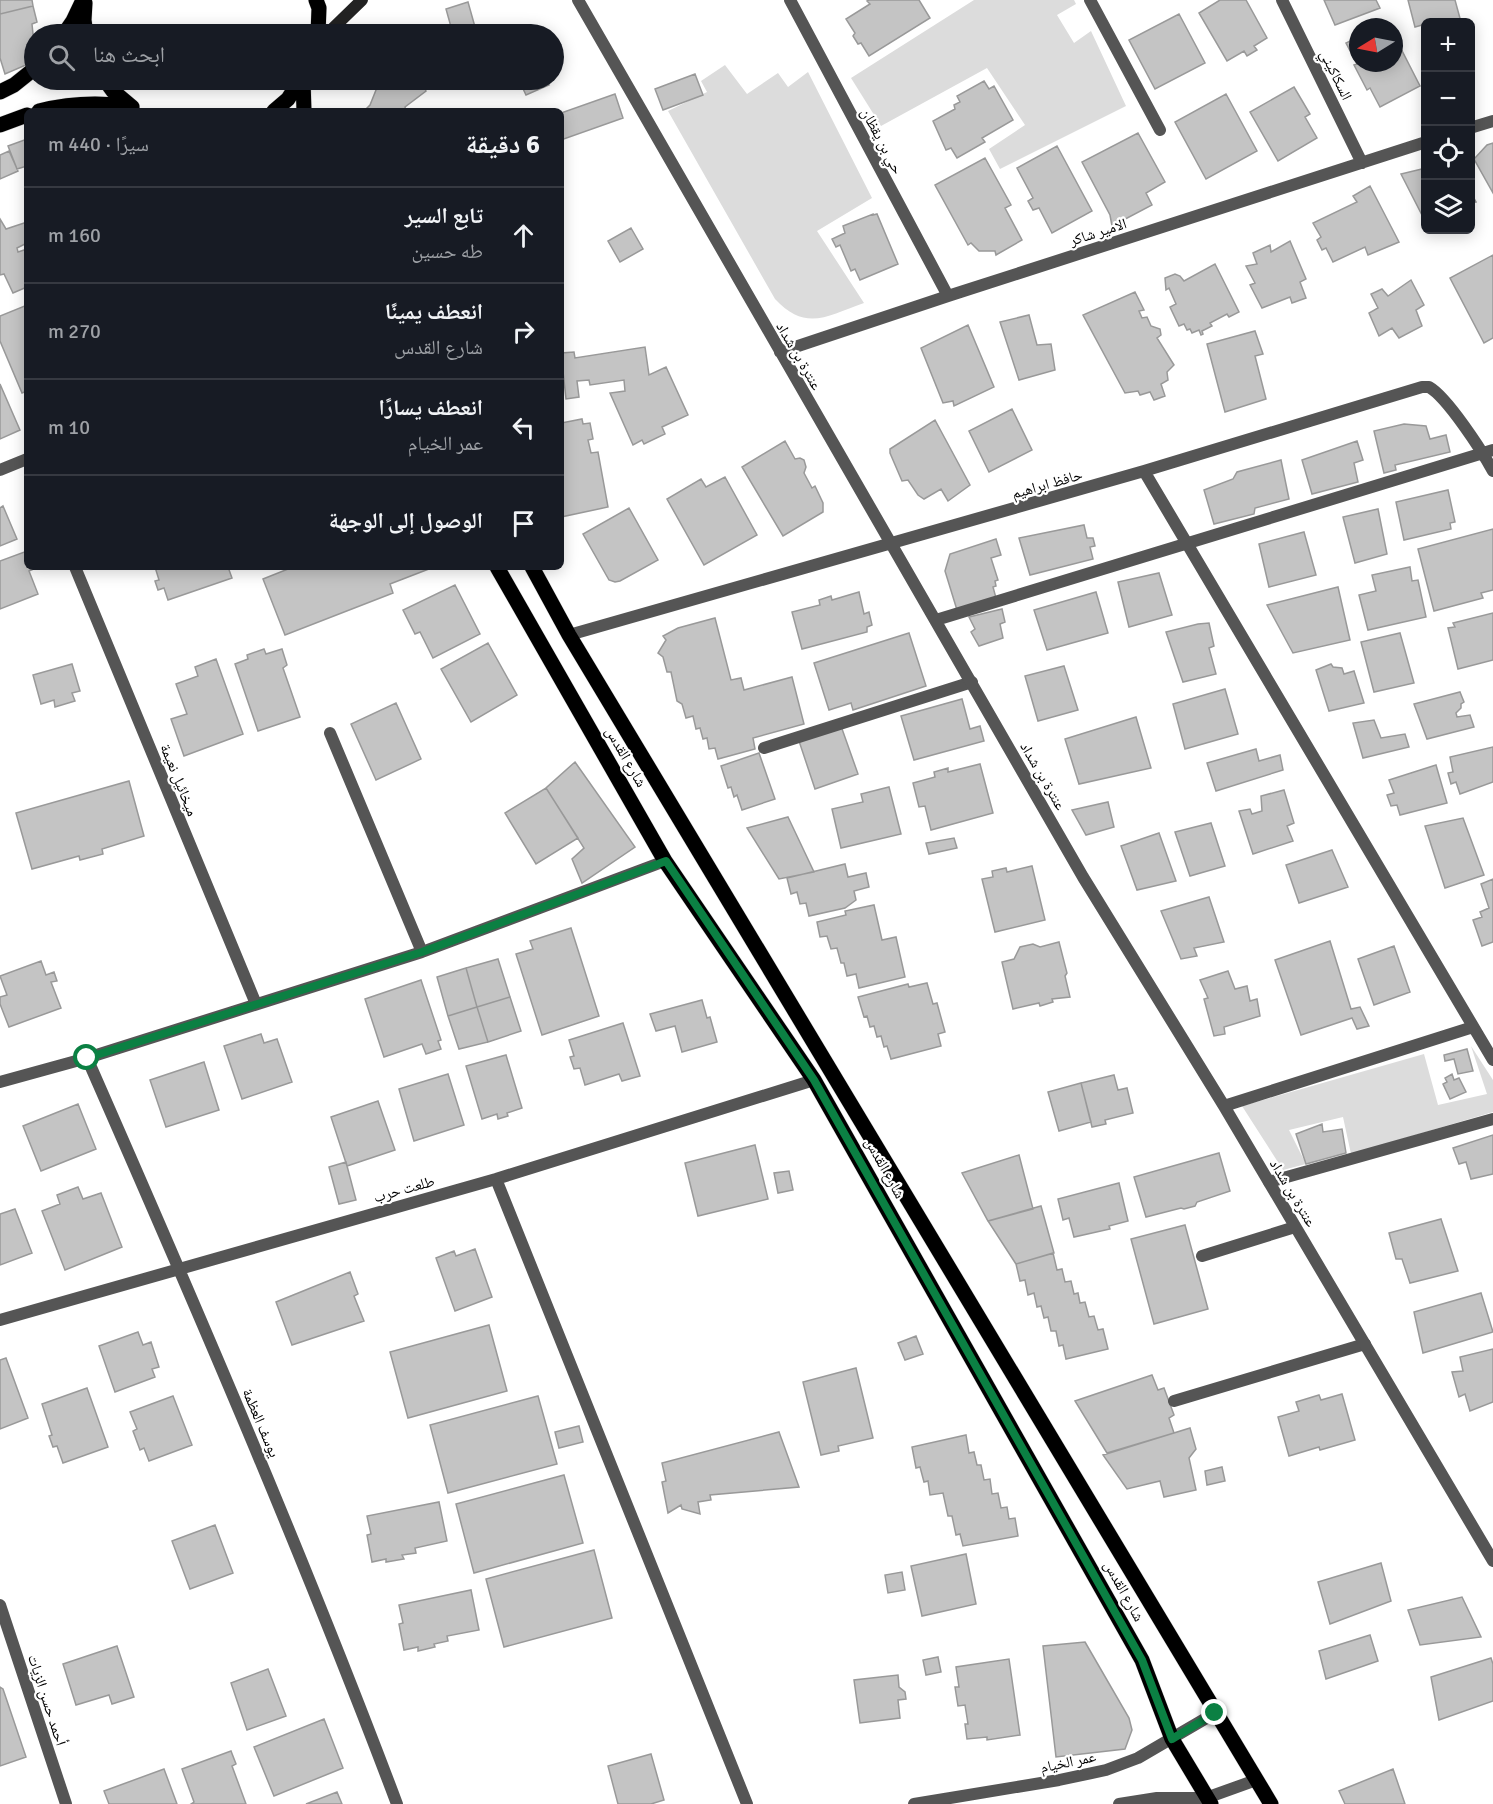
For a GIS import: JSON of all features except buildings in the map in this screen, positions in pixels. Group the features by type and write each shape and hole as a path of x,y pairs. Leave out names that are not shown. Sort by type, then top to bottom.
{"main road":[{"path":"71,24 84,0"},
{"path":"84,0 85,24"},
{"path":"316,0 319,9 318,24"},
{"path":"337,24 362,0"},
{"path":"0,92 15,85 24,77"},
{"path":"112,90 135,108"},
{"path":"278,108 295,90"},
{"path":"303,90 304,108"},
{"path":"57,108 82,104 109,104 131,108"},
{"path":"0,125 24,116"},
{"name":"شارع القدس","path":"498,570 666,861 814,1080 1142,1660 1172,1739 1209,1801"},
{"path":"534,570 569,635 1270,1804"}],"street":[{"name":"عنترة بن شداد","path":"578,0 1083,877 1224,1106 1493,1561"},
{"name":"حي بن يقظان","path":"790,0 948,296"},
{"path":"1090,0 1160,130"},
{"name":"السكاكيني","path":"1282,0 1362,162"},
{"path":"1475,126 1493,121"},
{"name":"الامير شاكر","path":"780,352 1421,143"},
{"name":"حافظ ابراهيم","path":"569,635 891,545 1409,390 1429,387 1440,396 1488,452 1493,471"},
{"path":"936,620 1488,452"},
{"path":"0,470 24,460"},
{"path":"1144,471 1493,1060"},
{"name":"ميخائيل نعيمة","path":"76,570 256,1004"},
{"path":"764,748 972,682"},
{"path":"330,733 422,952"},
{"path":"0,1082 87,1058 422,952 666,861"},
{"path":"1224,1106 1473,1027"},
{"name":"يوسف العظمة","path":"87,1058 180,1269 291,1533 397,1804"},
{"name":"طلعت حرب","path":"0,1320 496,1179 814,1080"},
{"path":"1269,1182 1493,1119"},
{"path":"496,1179 747,1804"},
{"path":"1202,1256 1295,1227"},
{"path":"1174,1401 1365,1344"},
{"name":"أحمد حسن الزيات","path":"1,1611 66,1804"},
{"name":"عمر الخيام","path":"914,1804 1083,1776 1138,1758 1215,1713"},
{"path":"1119,1804 1157,1798 1209,1801 1256,1780"}],"shaded area":[{"path":"974,0 1074,0 1076,4 1057,15 1074,43 1091,31 1126,106 1000,169 989,149 1025,125 987,68 881,126 851,78"},
{"path":"725,65 747,94 778,73 788,87 808,72 872,198 817,231 864,303 828,316 807,318 786,309 775,299 668,111 707,92 701,81"},
{"path":"1471,1046 1493,1080 1493,1112 1351,1154 1343,1117 1289,1130 1306,1164 1283,1170 1242,1106 1424,1054 1438,1105 1487,1094"}],"route":[{"path":"87,1058 422,952 666,861 814,1080 1142,1660 1172,1739 1215,1713"}]}
